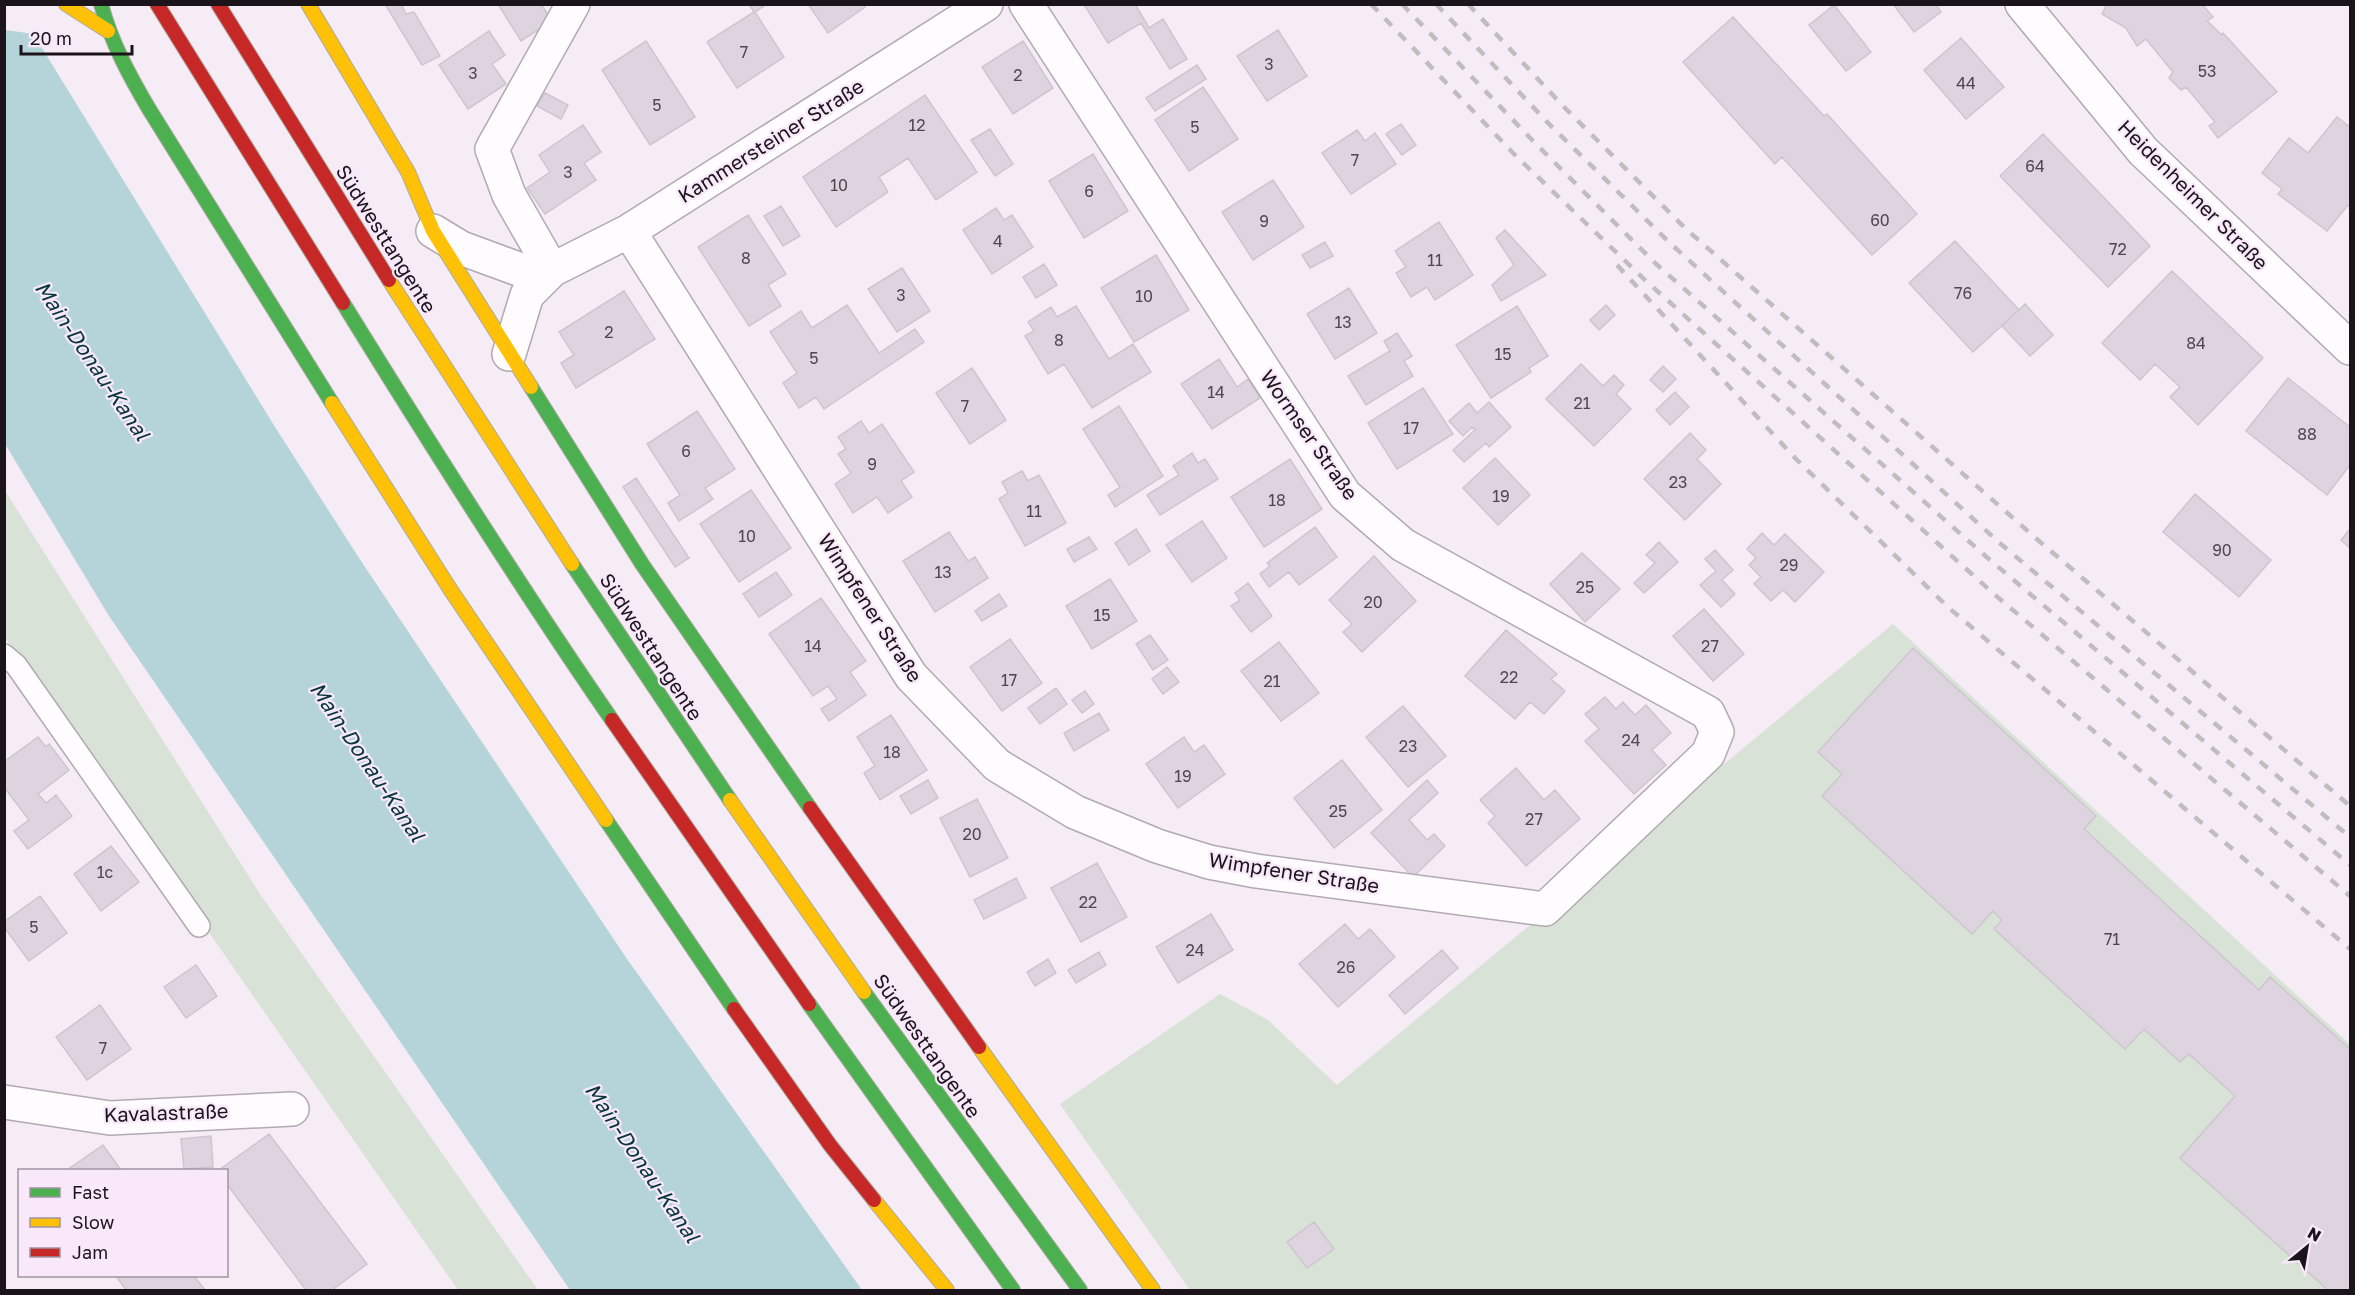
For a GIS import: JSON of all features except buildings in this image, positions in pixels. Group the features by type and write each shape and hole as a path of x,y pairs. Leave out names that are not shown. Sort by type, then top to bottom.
{"highway":[{"path":"66,4 108,31"},
{"path":"100,4 108,31 126,69 230,240 450,589 778,1074 837,1154 947,1290"},
{"path":"108,31 114,4"},
{"path":"156,4 417,424 560,644 852,1067 1013,1290"},
{"name":"Südwesttangente","path":"218,4 321,174 440,361 702,758 987,1165 1080,1290"},
{"path":"308,4 408,172 433,231 642,564 904,943 1153,1290"}],"street":[{"path":"552,270 509,195 492,149 573,4"},
{"name":"Kammersteiner Straße","path":"509,354 527,295 552,270 628,231 986,4"},
{"name":"Wormser Straße","path":"1026,4 1345,495 1403,545 1708,713 1717,732"},
{"name":"Heidenheimer Straße","path":"2022,4 2143,151 2350,348"},
{"name":"Kammersteiner Straße","path":"433,231 461,248 521,270 552,270"},
{"name":"Wimpfener Straße","path":"628,231 911,676 997,765 1075,812 1157,846 1209,861 1256,871 1545,909 1708,754 1717,732"},
{"name":"Kavalastraße","path":"4,1102 110,1118 292,1108"}],"lane":[{"path":"4,655 16,665 199,926"}],"shaded area":[{"path":"4,489 260,894 538,1290 458,1290 19,660 5,637"},
{"path":"1893,624 2350,1044 2350,1290 1190,1290 1060,1104 1220,994 1268,1020 1337,1085"}],"water":[{"name":"Main-Donau-Kanal","path":"15,4 275,427 361,561 625,956 862,1290 570,1290 109,616 5,444 4,5"}],"pier":[{"path":"19,4 35,34 5,30 5,5"}],"railway":[{"path":"1371,4 1516,156 1645,280 1994,594 2350,896"},
{"path":"1402,4 1535,143 1655,263 1990,560 2350,865"},
{"path":"1436,4 1550,125 1671,244 2002,545 2350,837"},
{"path":"1468,4 1564,107 1686,229 2039,541 2350,806"},
{"path":"1617,265 1796,459 1949,608 2350,949"}],"traffic: fast":[{"path":"101,4 115,45 142,96 332,403"},
{"path":"343,303 475,513 612,720"},
{"path":"531,387 642,564 810,808"},
{"path":"572,564 730,800"},
{"path":"606,820 734,1009"},
{"path":"864,992 1080,1290"},
{"path":"809,1004 1013,1290"}],"traffic: slow":[{"path":"66,4 108,31"},
{"path":"308,4 408,172 433,231 531,387"},
{"path":"389,280 572,564"},
{"path":"332,403 450,589 606,820"},
{"path":"730,800 864,992"},
{"path":"979,1047 1153,1290"},
{"path":"874,1200 947,1290"}],"traffic: jam":[{"path":"157,4 343,303"},
{"path":"218,4 389,280"},
{"path":"612,720 809,1004"},
{"path":"810,808 979,1047"},
{"path":"734,1009 830,1145 874,1200"}]}
